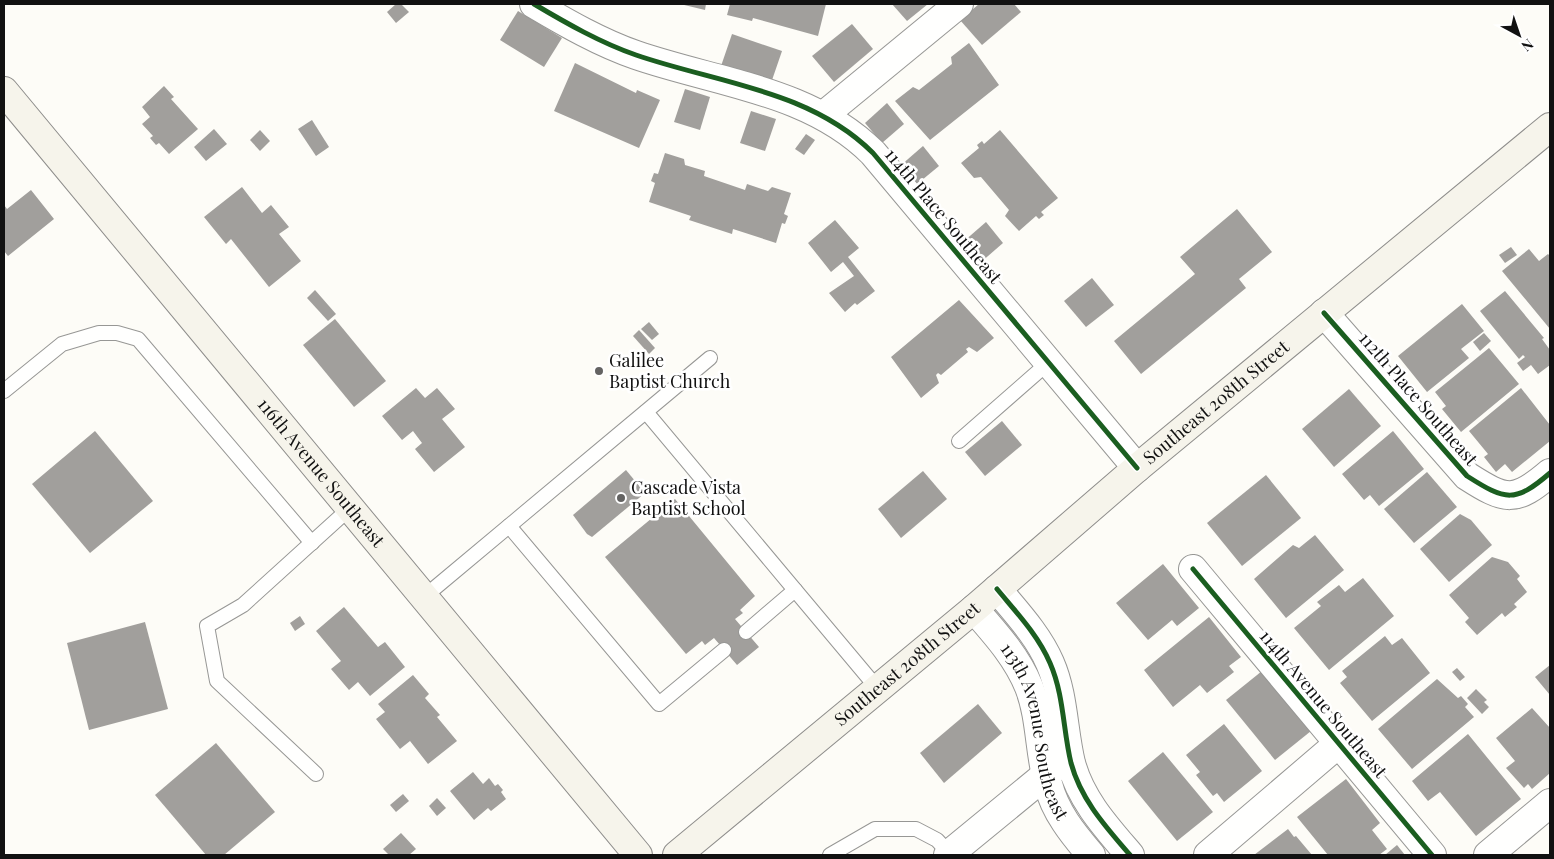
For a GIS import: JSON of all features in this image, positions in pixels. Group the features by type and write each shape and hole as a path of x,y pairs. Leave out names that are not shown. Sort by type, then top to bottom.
{"main road":[{"name":"116th Avenue Southeast","path":"6,99 350,508 638,855"},
{"name":"Southeast 208th Street","path":"677,855 974,609 1137,468 1550,127"}],"street":[{"name":"114th Place Southeast","path":"534,4 577,28 635,54 770,94 824,115 849,132 873,154 1137,468"},
{"path":"824,115 959,4"},
{"name":"112th Place Southeast","path":"1324,313 1467,476 1490,491 1510,496 1527,492 1550,473"},
{"name":"114th Avenue Southeast","path":"1193,569 1432,855"},
{"name":"113th Avenue Southeast","path":"997,589 1032,632 1049,661 1060,697 1070,756 1077,780 1089,804 1130,855"},
{"name":"113th Avenue Southeast","path":"974,609 1003,642 1025,678 1036,714 1046,774 1059,813 1091,855"},
{"path":"1208,855 1338,744"},
{"path":"949,854 1070,756"},
{"path":"1488,855 1550,803"}],"lane":[{"path":"4,391 62,344 99,333 117,333 138,339 312,543"},
{"path":"424,597 710,358"},
{"path":"959,441 1048,363"},
{"path":"646,412 878,689"},
{"path":"316,774 217,681 208,626 244,606 350,508"},
{"path":"510,526 659,704 724,650"},
{"path":"746,632 795,590"},
{"path":"830,855 875,829 916,829 937,840 949,854"}],"building":[{"path":"396,4 401,4 409,12 396,23 387,12"},
{"path":"680,4 706,4 705,10"},
{"path":"730,4 826,4 818,36 753,18 752,21 727,15"},
{"path":"892,4 928,4 907,21"},
{"path":"979,4 1014,4 1021,12 982,45 960,20"},
{"path":"518,11 562,38 544,67 500,40"},
{"path":"852,24 873,49 834,82 812,56"},
{"path":"732,34 782,51 771,83 721,66"},
{"path":"969,43 999,85 930,140 895,101 913,87 919,90 952,64 951,57"},
{"path":"575,63 636,93 637,90 660,100 639,148 554,111"},
{"path":"164,86 174,97 171,99 198,129 169,154 159,143 156,145 150,138 153,136 142,124 150,117 142,107"},
{"path":"685,89 710,97 700,130 674,122"},
{"path":"887,103 904,124 882,143 865,123"},
{"path":"751,111 776,119 765,151 740,143"},
{"path":"312,120 329,147 316,156 298,129"},
{"path":"214,129 227,144 206,161 194,147"},
{"path":"260,130 270,141 260,151 250,140"},
{"path":"1000,130 1058,198 1041,212 1044,215 1039,219 1036,216 1019,231 1005,216 1009,210 981,177 974,178 961,163 979,148 977,145 982,141 984,144"},
{"path":"806,134 815,140 804,155 795,149"},
{"path":"923,146 939,166 916,185 900,166"},
{"path":"665,153 684,159 685,165 705,171 704,176 745,190 747,184 768,191 772,187 791,193 784,214 788,216 785,224 782,223 776,243 733,229 732,234 689,220 691,216 649,202 655,183 651,181 654,173 658,174"},
{"path":"242,187 262,213 271,205 289,227 279,234 301,261 269,287 231,239 226,244 204,217"},
{"path":"31,190 54,219 8,256 4,251 4,205 7,209"},
{"path":"1237,209 1272,252 1239,279 1246,288 1141,374 1114,341 1195,274 1180,257"},
{"path":"835,220 859,248 848,257 875,291 857,305 855,303 845,312 829,293 854,276 843,262 831,272 808,243"},
{"path":"986,222 1003,243 980,263 963,242"},
{"path":"1511,247 1517,255 1505,263 1499,255"},
{"path":"1529,249 1539,261 1548,254 1550,256 1550,329 1502,271"},
{"path":"1092,278 1114,305 1086,327 1064,301"},
{"path":"315,290 336,314 328,321 307,298"},
{"path":"1505,291 1544,338 1542,339 1550,350 1550,365 1538,374 1531,365 1523,371 1517,363 1525,357 1523,355 1519,359 1480,311"},
{"path":"959,300 994,338 977,352 969,347 966,349 968,352 941,375 938,373 936,375 939,383 921,398 891,357"},
{"path":"1462,304 1484,331 1461,349 1469,358 1427,392 1398,356"},
{"path":"335,319 386,381 354,407 303,345"},
{"path":"649,322 659,334 652,340 641,329"},
{"path":"639,330 655,348 649,354 633,336"},
{"path":"1484,333 1491,341 1480,351 1473,342"},
{"path":"1489,348 1519,384 1461,432 1442,409 1446,406 1435,392"},
{"path":"416,388 425,398 437,388 455,409 442,419 465,447 434,472 415,449 422,443 413,431 402,440 382,416"},
{"path":"1521,388 1550,425 1550,441 1512,472 1505,464 1496,472 1484,457 1488,454 1469,431"},
{"path":"1349,389 1381,426 1334,467 1302,429"},
{"path":"1002,421 1022,445 985,476 965,452"},
{"path":"95,431 153,501 90,553 32,484"},
{"path":"1393,431 1424,469 1379,506 1370,495 1364,500 1342,474"},
{"path":"626,470 645,493 592,537 587,534 573,515"},
{"path":"923,471 947,499 901,538 878,509"},
{"path":"1427,472 1457,507 1414,543 1384,509"},
{"path":"1266,475 1301,518 1242,566 1207,523"},
{"path":"675,499 755,596 740,610 743,613 735,619 759,647 737,665 714,638 705,645 702,641 686,654 605,557"},
{"path":"1460,514 1471,520 1492,545 1449,582 1420,549"},
{"path":"1315,535 1344,570 1286,618 1254,579 1293,545 1299,548"},
{"path":"1492,557 1508,562 1520,576 1517,579 1527,592 1514,604 1517,607 1505,617 1502,613 1477,635 1465,622 1469,618 1449,595"},
{"path":"1163,564 1199,608 1177,626 1172,620 1148,640 1116,603"},
{"path":"1363,578 1394,616 1329,670 1294,628 1321,606 1317,602 1339,585 1345,592"},
{"path":"344,607 378,647 385,642 405,667 370,696 358,682 349,690 331,669 341,661 316,631"},
{"path":"300,616 305,624 295,631 290,623"},
{"path":"1209,617 1241,657 1229,666 1234,672 1207,693 1200,685 1173,707 1144,670"},
{"path":"145,622 168,709 89,730 67,643"},
{"path":"1385,636 1392,645 1402,638 1430,673 1372,721 1340,683 1347,677 1342,671"},
{"path":"1550,665 1550,695 1535,677"},
{"path":"1457,668 1465,677 1460,681 1452,672"},
{"path":"1262,671 1311,731 1275,760 1226,700"},
{"path":"413,675 429,694 425,698 440,715 437,717 457,741 428,764 410,741 400,749 376,719 385,712 378,704"},
{"path":"1437,679 1458,698 1461,696 1468,704 1465,707 1474,717 1412,769 1378,729"},
{"path":"1476,689 1487,700 1484,702 1489,707 1482,714 1467,698"},
{"path":"978,704 1002,733 944,783 920,753"},
{"path":"1532,708 1550,728 1550,773 1532,789 1528,784 1524,788 1506,768 1515,761 1496,738"},
{"path":"1224,724 1262,771 1224,802 1217,793 1213,796 1196,775 1200,772 1186,755"},
{"path":"1468,734 1521,799 1476,836 1440,792 1428,801 1412,781"},
{"path":"216,743 275,812 224,855 206,855 155,795"},
{"path":"1163,752 1213,812 1177,841 1128,781"},
{"path":"473,772 483,784 489,778 495,786 498,784 503,790 501,792 506,799 491,811 488,808 474,820 450,791"},
{"path":"1346,779 1380,823 1372,830 1387,849 1379,855 1328,855 1297,817"},
{"path":"403,794 409,801 396,812 390,805"},
{"path":"437,798 446,808 437,816 429,806"},
{"path":"1288,829 1312,855 1254,855"},
{"path":"401,833 416,849 409,855 389,855 383,849"},
{"path":"1397,845 1405,855 1385,855"}],"cycle path":[{"path":"534,4 610,45 667,65 761,91 792,102 821,115 848,132 873,153 1137,468"},
{"path":"1324,313 1467,476 1491,490 1510,495 1528,490 1550,473"},
{"path":"1193,569 1432,855"},
{"path":"997,589 1026,624 1045,653 1058,687 1068,751 1075,776 1095,812 1130,855"}],"place":[{"name":"Galilee Baptist Church","path":"599,371"},
{"name":"Cascade Vista Baptist School","path":"621,498"}]}
